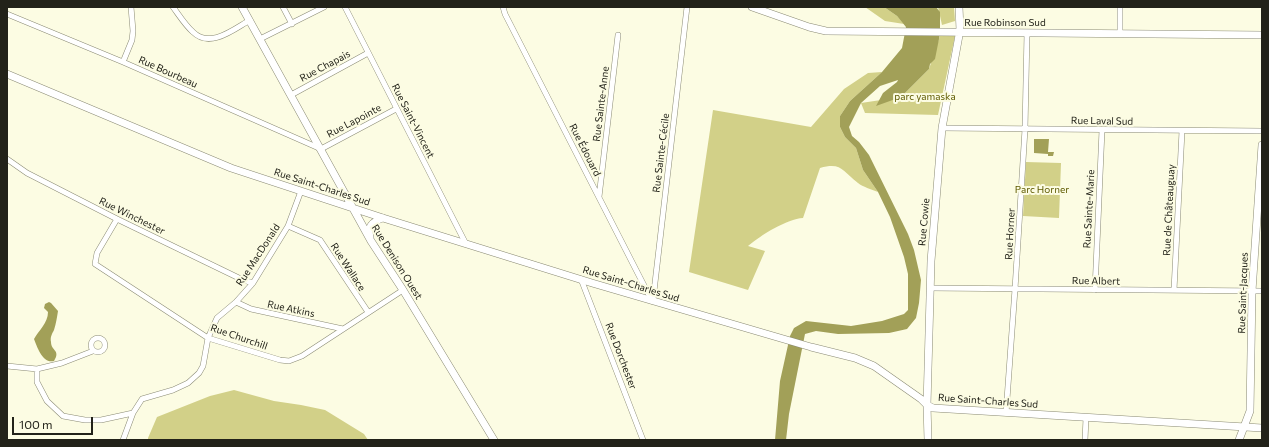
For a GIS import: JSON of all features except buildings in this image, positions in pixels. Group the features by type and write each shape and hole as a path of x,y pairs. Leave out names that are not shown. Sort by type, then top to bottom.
{"street":[{"path":"123,62 132,40 133,31 131,7"},
{"path":"173,7 194,33 205,38 211,39 223,36 250,20"},
{"name":"Rue Denison Ouest","path":"242,7 371,241 403,290 494,440"},
{"path":"283,7 292,24"},
{"path":"260,39 324,7"},
{"name":"Rue Saint-Vincent","path":"344,7 466,244"},
{"name":"Rue Édouard","path":"503,7 505,14 652,301"},
{"name":"Rue Sainte-Cécile","path":"652,301 687,7"},
{"name":"Rue Robinson Sud","path":"752,7 809,27 826,30 1262,35"},
{"name":"Rue Cowie","path":"928,440 927,405 930,288 942,128 956,32 958,7"},
{"path":"1120,7 1120,34"},
{"name":"Rue Bourbeau","path":"7,14 123,62 321,149"},
{"name":"Rue Horner","path":"1006,413 1016,289 1025,129 1027,33"},
{"name":"Rue Sainte-Anne","path":"599,198 618,35"},
{"name":"Rue Chapais","path":"291,95 368,53"},
{"name":"Rue Saint-Charles Sud","path":"7,74 231,168 383,218 652,301 811,347 855,358 874,366 933,408 1262,428"},
{"name":"Rue Lapointe","path":"321,149 396,109"},
{"name":"Rue Laval Sud","path":"942,128 1262,131"},
{"name":"Rue Sainte-Marie","path":"1095,290 1102,130"},
{"name":"Rue de Châteauguay","path":"1174,290 1182,130"},
{"name":"Rue Saint-Jacques","path":"1238,440 1250,411 1252,291 1262,145"},
{"name":"Rue Winchester","path":"7,159 27,173 117,220 243,280 253,283"},
{"name":"Rue MacDonald","path":"133,412 142,399 173,390 188,383 199,373 203,366 208,338 217,318 236,302 253,283 288,226 301,191"},
{"path":"371,241 369,232 370,226 383,218"},
{"name":"Rue Churchill","path":"117,220 97,253 96,264 208,338 280,360 289,361 302,356 403,290"},
{"name":"Rue Wallace","path":"288,226 320,240 368,312"},
{"name":"Rue Dorchester","path":"582,279 643,440"},
{"name":"Rue Albert","path":"930,288 1262,291"},
{"name":"Rue Atkins","path":"236,302 251,309 343,329"},
{"path":"7,366 37,369 62,363 93,350"},
{"path":"37,369 37,382 47,401 63,416 85,420 101,420 133,412"},
{"path":"123,440 133,412"},
{"path":"1085,440 1086,418"}],"green space":[{"path":"865,7 884,7 897,16 904,24 885,21"},
{"path":"938,7 954,7 955,21 942,25"},
{"name":"parc yamaska","path":"940,36 955,36 938,115 865,113 861,103 901,97 929,69"},
{"path":"882,72 850,101 840,116 840,127 845,137 856,148 863,170 878,192 860,184 845,171 837,167 827,166 820,168 803,218 789,221 774,228 748,246 765,251 748,290 689,272 713,110 811,127 844,89 868,73"},
{"name":"Parc Horner","path":"1026,162 1061,163 1059,218 1023,216"},
{"path":"234,390 274,401 325,410 364,434 368,440 148,440 157,417 210,396"}],"shaded area":[{"path":"884,7 936,7 940,12 940,34 935,59 930,64 929,69 901,97 876,106 883,93 898,80 880,86 861,103 849,127 852,136 859,142 869,155 908,234 914,250 921,280 916,318 907,329 889,333 838,334 816,331 805,334 789,414 786,440 775,440 780,381 790,336 794,328 806,321 851,326 882,321 904,314 908,310 908,274 904,257 890,217 878,192 863,170 856,148 845,137 840,127 840,116 850,101 882,72 902,48 906,27 897,16"},
{"path":"1034,139 1049,139 1048,152 1054,152 1053,156 1034,153"},
{"path":"49,302 58,311 54,330 51,336 51,345 56,353 54,361 47,360 41,354 34,339 47,320 48,312 44,308 45,304"}]}
